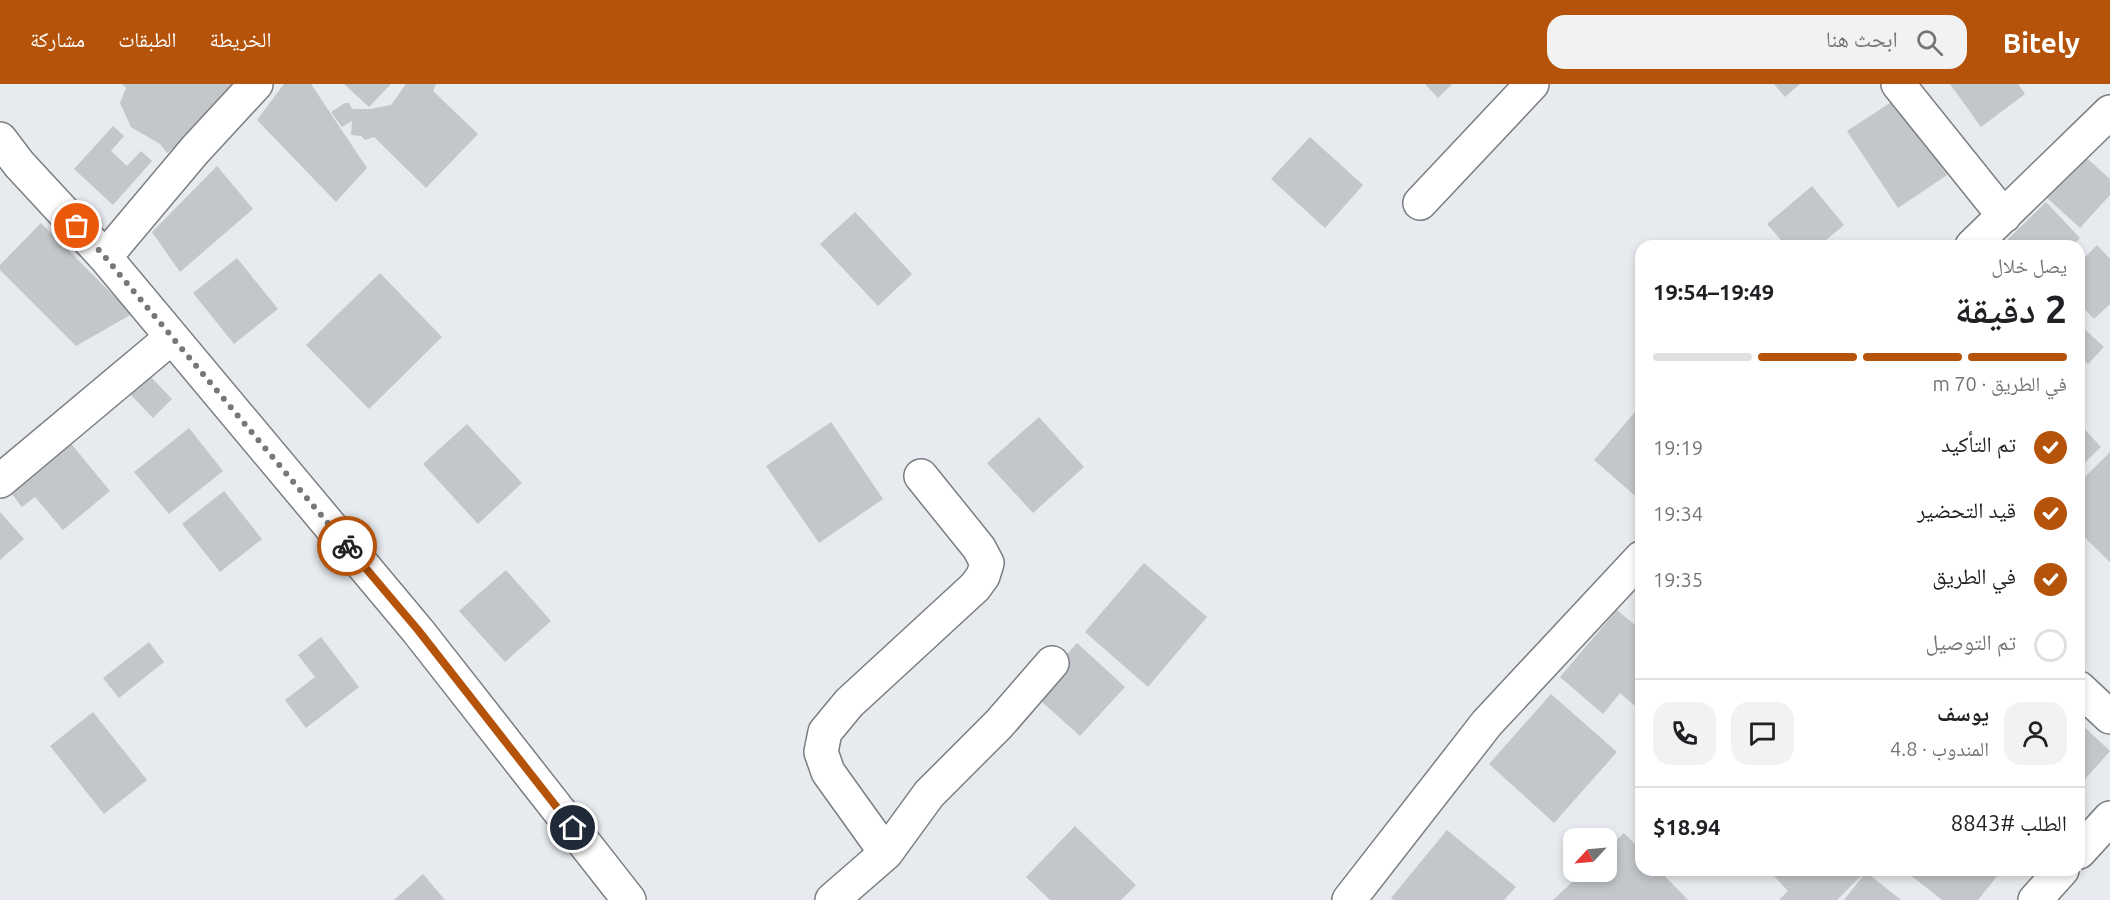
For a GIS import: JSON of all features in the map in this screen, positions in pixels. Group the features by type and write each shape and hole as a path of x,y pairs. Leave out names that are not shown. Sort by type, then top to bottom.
{"street":[{"path":"105,257 195,150 256,84"},
{"path":"1420,203 1532,84"},
{"path":"1898,84 2004,216"},
{"path":"1978,240 2110,112"},
{"path":"0,140 105,257 418,630 628,900"},
{"path":"0,481 172,337"},
{"path":"886,854 828,772 821,752 825,732 849,703 975,587 983,576 987,563 979,548 921,476"},
{"path":"1349,900 1487,723 1635,564"},
{"path":"831,900 886,854 929,794 999,724 1052,663"},
{"path":"2085,694 2110,717"},
{"path":"2085,845 2110,818"},
{"path":"2035,900 2057,876"}],"building":[{"path":"122,84 231,84 234,87 219,112 167,153 160,144 131,127 120,103 126,88"},
{"path":"284,84 311,84 367,168 336,202 257,120"},
{"path":"344,84 391,84 369,107"},
{"path":"406,84 436,84 433,91 478,134 426,188 374,137 365,140 361,136 351,135 352,121 342,127 331,112 345,103 349,103 352,109 370,109 391,105"},
{"path":"1425,84 1452,84 1438,98"},
{"path":"1774,84 1800,84 1785,97"},
{"path":"1950,84 2018,84 2025,94 1981,127"},
{"path":"1896,99 1947,175 1898,208 1847,131"},
{"path":"113,126 124,136 111,151 127,166 141,151 152,161 113,205 74,169"},
{"path":"1310,137 1363,185 1325,228 1271,179"},
{"path":"2082,154 2110,179 2110,195 2080,228 2044,195"},
{"path":"217,166 253,209 180,272 152,232"},
{"path":"1812,186 1844,225 1826,240 1781,240 1767,224"},
{"path":"2046,202 2080,238 2078,240 2007,240"},
{"path":"855,212 912,274 878,306 820,244"},
{"path":"41,223 132,314 76,346 0,270 0,265"},
{"path":"2097,245 2110,259 2110,304 2094,319 2085,309 2085,257"},
{"path":"237,258 278,309 234,344 193,293"},
{"path":"380,273 442,337 369,409 306,345"},
{"path":"2085,330 2104,347 2088,364 2085,361"},
{"path":"148,374 172,399 153,418 129,393"},
{"path":"1635,412 1635,496 1594,460"},
{"path":"1039,417 1084,467 1033,513 987,463"},
{"path":"831,422 883,499 819,543 766,466"},
{"path":"467,424 522,483 478,524 423,464"},
{"path":"189,428 223,471 169,514 134,472"},
{"path":"2085,430 2101,447 2085,462"},
{"path":"64,435 110,491 63,530 35,497 22,507 5,485"},
{"path":"2110,452 2110,562 2085,538 2085,477"},
{"path":"224,491 262,539 220,572 182,524"},
{"path":"0,512 24,539 0,560"},
{"path":"1144,563 1207,617 1148,687 1085,632"},
{"path":"506,570 551,621 505,662 459,611"},
{"path":"1617,610 1635,625 1635,706 1620,693 1603,714 1560,677"},
{"path":"321,637 359,687 306,728 285,700 315,677 298,655"},
{"path":"149,642 164,662 119,698 103,678"},
{"path":"1077,643 1125,687 1080,736 1032,693"},
{"path":"1551,694 1617,752 1554,823 1489,764"},
{"path":"93,712 147,780 104,814 50,746"},
{"path":"2085,728 2110,751 2085,779"},
{"path":"1075,826 1136,885 1121,900 1050,900 1026,877"},
{"path":"1447,830 1516,887 1504,900 1394,900 1391,898"},
{"path":"1624,833 1635,844 1635,876 1665,876 1688,900 1553,900 1572,882 1617,882 1617,839"},
{"path":"423,874 445,900 394,900"},
{"path":"1774,876 1861,876 1837,900 1779,900 1788,891"},
{"path":"1863,876 1871,876 1901,900 1844,900"},
{"path":"1912,876 1997,876 1978,900 1942,900"}],"way so far":[{"path":"77,226 347,546"}],"route":[{"path":"347,546 418,630 573,828"}]}
